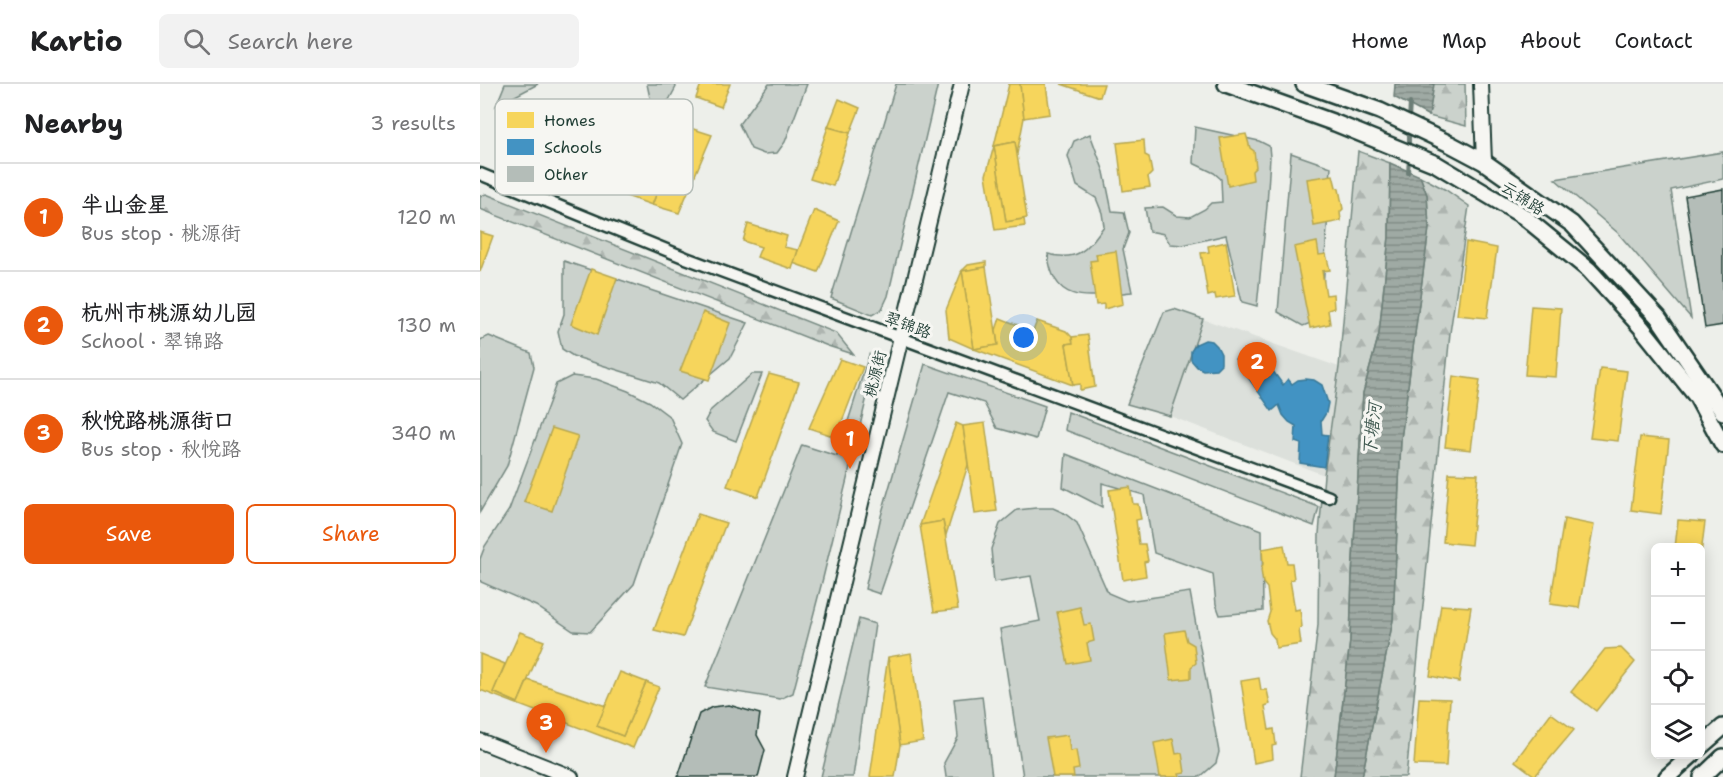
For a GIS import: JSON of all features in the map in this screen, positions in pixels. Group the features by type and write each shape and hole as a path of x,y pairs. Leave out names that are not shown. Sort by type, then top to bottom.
{"main road":[{"name":"云锦路","path":"1226,84 1436,164 1523,216 1589,270 1641,327 1697,397 1723,445"},
{"name":"云锦路","path":"1304,84 1380,111 1484,162 1572,224 1658,317 1723,412"},
{"path":"1705,743 1723,727"},
{"path":"1701,777 1723,758"},
{"path":"1667,777 1687,759"}],"street":[{"name":"桃源街","path":"795,777 962,84"},
{"path":"1481,84 1484,162"},
{"name":"翠锦路","path":"480,174 495,180"},
{"name":"翠锦路","path":"532,195 686,258 1329,497"},
{"path":"480,741 571,777"}],"shaded area":[{"path":"1203,319 1339,367 1324,475 1170,416"}],"green space":[{"path":"505,84 538,84 509,99 499,99"},
{"path":"647,84 675,84 676,87 670,99 650,98"},
{"path":"769,84 807,84 785,142 777,153 764,154 751,149 739,124"},
{"path":"896,84 938,84 888,296 882,309 872,315 831,298"},
{"path":"1433,84 1465,84 1466,126 1429,116"},
{"path":"1195,127 1259,141 1269,146 1267,206 1257,306 1242,302 1226,235 1183,245 1170,244 1164,234 1149,231 1145,208 1163,207 1177,216 1190,217 1211,203 1222,202 1221,179 1193,163"},
{"path":"1090,134 1104,172 1112,211 1124,212 1129,233 1123,249 1132,292 1077,295 1066,291 1051,271 1048,254 1067,256 1081,252 1104,226 1096,198 1077,186 1068,156 1074,141"},
{"path":"1358,151 1390,163 1389,237 1379,334 1363,393 1350,641 1334,777 1300,777 1318,625 1319,534 1324,475 1339,367"},
{"path":"1723,152 1723,179 1671,190 1691,318 1618,233 1555,179"},
{"path":"1291,153 1331,167 1321,319 1303,326 1278,312"},
{"path":"1420,176 1469,206 1450,333 1406,777 1362,777 1393,620 1401,439 1429,228 1427,195"},
{"path":"486,194 836,333 853,354 480,209 480,196"},
{"path":"564,261 748,323 730,358 680,400 659,383 573,356 562,349 558,331 564,314"},
{"path":"1174,309 1203,319 1170,416 1127,404 1164,312"},
{"path":"489,336 531,353 534,367 507,466 480,512 480,340"},
{"path":"869,355 873,372 793,693 780,699 705,687 802,445 837,456"},
{"path":"925,364 1045,406 1036,439 997,428 984,403 949,392 880,594 865,589 881,516"},
{"path":"752,374 762,374 736,441 713,432 705,421 711,410"},
{"path":"572,376 596,379 650,402 670,417 682,444 634,584 590,632 573,631 536,606 481,582 480,579 480,559 485,546 509,510 556,384"},
{"path":"1068,412 1319,507 1314,526 1065,430"},
{"path":"1066,454 1262,530 1263,611 1220,615 1216,604 1213,574 1154,553 1144,495 1102,483 1102,507 1063,487"},
{"path":"1053,508 1077,523 1108,593 1127,601 1190,592 1219,752 1216,763 1200,777 1023,777 1000,629 1040,621 1031,576 994,582 991,549 1000,524 1017,510"},
{"path":"859,619 875,624 853,777 821,777"},
{"path":"982,696 992,777 946,777 944,763 958,737 954,699"}],"water":[{"path":"1395,84 1434,84 1429,116 1394,97"},
{"path":"1390,163 1420,176 1427,195 1429,228 1401,439 1393,620 1362,777 1334,777 1350,641 1363,393 1379,334 1389,237"}],"building: Homes":[{"path":"701,84 730,84 721,107 696,98"},
{"path":"1009,84 1020,84 1024,118 1017,154 1015,142 994,146"},
{"path":"1020,84 1046,84 1050,114 1024,118"},
{"path":"1061,84 1104,84 1100,97"},
{"path":"839,99 860,108 850,133 828,127"},
{"path":"828,127 850,133 833,186 810,179"},
{"path":"693,129 712,135 693,180"},
{"path":"1246,134 1250,148 1254,151 1256,167 1252,171 1253,180 1228,186 1220,138"},
{"path":"1144,140 1145,155 1149,157 1152,173 1148,177 1150,187 1123,191 1117,143"},
{"path":"1015,142 1027,218 1006,222 994,146"},
{"path":"994,146 1006,222 1024,219 1025,226 995,230 986,175"},
{"path":"1333,175 1336,187 1339,189 1343,209 1340,212 1341,221 1314,226 1307,179"},
{"path":"623,195 656,195 652,205"},
{"path":"656,195 687,195 679,213 652,205"},
{"path":"814,210 839,221 818,272 793,263"},
{"path":"748,224 787,236 784,247 798,250 792,269 757,257 761,247 743,241"},
{"path":"480,232 493,236 480,272"},
{"path":"1226,242 1235,296 1216,299 1215,294 1208,296 1201,253 1209,252 1208,246"},
{"path":"1317,242 1319,255 1326,254 1330,270 1322,271 1326,295 1333,294 1334,308 1328,310 1330,324 1310,328 1294,247"},
{"path":"1466,242 1497,248 1487,318 1457,315"},
{"path":"1116,251 1123,304 1104,309 1104,304 1096,305 1090,261 1097,260 1096,254"},
{"path":"986,262 986,267 962,271 968,265"},
{"path":"986,267 998,345 974,349 962,271"},
{"path":"591,269 617,278 597,335 571,324"},
{"path":"962,271 974,349 949,338 946,310"},
{"path":"1531,306 1561,308 1556,377 1525,375"},
{"path":"703,312 730,323 709,380 680,371"},
{"path":"1000,318 1033,331 1037,321 1066,331 1072,337 1073,343 1066,344 1073,385 974,349 998,345 996,330"},
{"path":"1088,335 1095,387 1080,390 1080,384 1073,385 1066,344 1073,343 1072,337"},
{"path":"840,359 863,367 836,437 809,428"},
{"path":"1600,368 1627,371 1618,441 1590,438"},
{"path":"769,374 799,382 758,497 727,486"},
{"path":"1453,376 1480,380 1471,450 1445,447"},
{"path":"956,423 963,426 968,465 946,535 943,521 920,525"},
{"path":"985,423 997,511 975,514 963,426"},
{"path":"552,428 578,436 552,511 524,502"},
{"path":"1640,437 1669,440 1661,514 1631,510"},
{"path":"1449,473 1478,474 1471,545 1443,542"},
{"path":"1130,487 1133,504 1138,504 1141,519 1136,520 1139,544 1145,544 1148,561 1144,562 1146,576 1123,580 1109,490"},
{"path":"698,514 726,523 683,637 654,630"},
{"path":"1564,519 1594,525 1579,608 1550,604"},
{"path":"1678,520 1705,522 1702,543 1676,543"},
{"path":"943,521 958,609 934,612 920,525"},
{"path":"1284,545 1287,563 1292,563 1294,579 1290,580 1295,610 1300,609 1301,644 1276,648 1275,639 1270,633 1267,621 1270,612 1267,588 1263,583 1261,570 1262,549"},
{"path":"1441,605 1471,607 1459,682 1430,676"},
{"path":"1080,607 1084,625 1091,624 1094,641 1087,643 1090,660 1068,664 1057,612"},
{"path":"1184,630 1187,641 1194,645 1196,663 1191,667 1191,678 1171,680 1165,633"},
{"path":"520,632 544,641 518,703 493,692"},
{"path":"1621,648 1635,662 1596,711 1571,692 1605,649"},
{"path":"911,653 923,741 900,745 888,657"},
{"path":"480,654 505,664 493,692 518,703 528,680 606,706 597,726 623,736 646,682 659,687 633,748 480,690"},
{"path":"888,657 900,745 895,777 870,777"},
{"path":"620,672 646,682 623,736 597,726"},
{"path":"1259,678 1261,690 1267,690 1270,704 1265,706 1269,730 1274,729 1276,745 1272,746 1273,759 1254,763 1241,681"},
{"path":"1419,698 1450,699 1446,766 1414,765"},
{"path":"1551,713 1574,730 1535,776 1515,761"},
{"path":"1068,735 1070,751 1076,750 1079,769 1073,770 1074,777 1053,777 1046,738"},
{"path":"1173,739 1176,754 1182,753 1185,773 1179,774 1180,777 1160,777 1154,743"}],"building: Schools":[{"path":"1205,340 1212,341 1221,354 1221,364 1216,369 1203,370 1191,360 1191,351 1196,344"},
{"path":"1247,348 1257,349 1283,385 1288,379 1292,384 1306,379 1314,380 1322,385 1328,403 1321,421 1322,434 1328,435 1324,467 1300,463 1301,444 1295,442 1296,426 1283,415 1279,405 1272,411 1235,359"}],"building: Other":[{"path":"1723,189 1723,325 1705,328 1685,196"},
{"path":"729,705 760,714 757,735 765,750 758,777 678,777 699,714 712,707"}],"waterway":[{"name":"下塘河","path":"1409,119 1410,103"},
{"name":"下塘河","path":"1409,130 1409,149"},
{"name":"下塘河","path":"1408,173 1409,157"}],"place":[{"name":"杭州市桃源幼儿园","path":"1257,392"},
{"name":"半山金星","path":"850,469"},
{"name":"秋悦路桃源街口","path":"546,753"}]}
